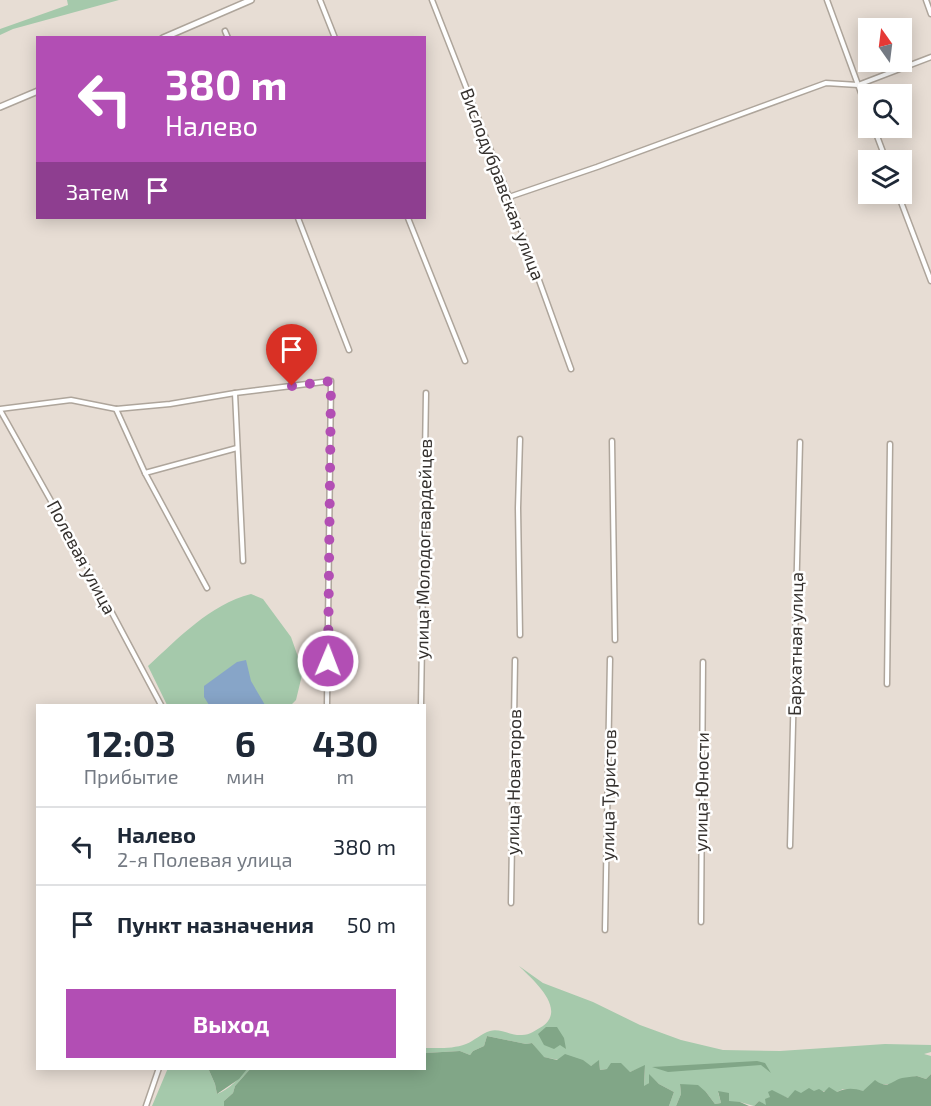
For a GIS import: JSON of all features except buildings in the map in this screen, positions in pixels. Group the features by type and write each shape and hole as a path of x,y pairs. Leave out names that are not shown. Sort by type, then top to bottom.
{"main road":[{"path":"168,36 251,0"},
{"path":"0,107 36,92"}],"street":[{"path":"320,0 334,36"},
{"name":"Вислодубравская улица","path":"432,0 572,369"},
{"path":"508,197 617,160 826,83 858,85 827,0"},
{"path":"926,0 931,14"},
{"path":"225,31 227,36"},
{"path":"861,84 931,57"},
{"path":"902,204 931,281"},
{"path":"298,219 350,350"},
{"path":"408,219 465,361"},
{"path":"0,409 71,400 116,409 170,404 331,381 327,704"},
{"path":"235,393 243,561"},
{"name":"улица Молодогвардейцев","path":"421,704 426,393"},
{"name":"Полевая улица","path":"0,409 160,704"},
{"path":"116,409 145,473 207,588"},
{"path":"520,439 518,508 520,635"},
{"path":"612,441 615,640"},
{"name":"Бархатная улица","path":"790,846 800,442"},
{"path":"887,684 890,444"},
{"path":"145,473 237,448"},
{"name":"улица Туристов","path":"605,930 610,659"},
{"name":"улица Новаторов","path":"511,903 516,660"},
{"name":"улица Юности","path":"701,922 703,662"},
{"path":"146,1106 158,1070"}],"green space":[{"path":"67,0 119,0 13,29 0,35 0,29 68,5"},
{"path":"251,594 263,599 291,637 303,671 296,700 292,704 167,704 148,666 208,614"},
{"path":"519,966 543,983 593,1002 640,1025 681,1040 723,1050 780,1051 885,1044 931,1045 931,1052 924,1054 931,1056 931,1074 926,1079 917,1076 903,1078 892,1084 881,1084 863,1091 843,1089 837,1092 814,1091 788,1098 778,1094 770,1097 766,1106 759,1101 754,1106 740,1102 728,1102 718,1092 721,1103 715,1104 706,1092 680,1084 681,1094 676,1106 669,1106 674,1092 659,1084 649,1075 649,1083 644,1087 645,1066 630,1072 600,1070 599,1061 591,1066 543,1057 532,1043 526,1044 487,1036 484,1046 470,1055 460,1051 426,1053 426,1048 461,1046 490,1031 498,1030 518,1035 533,1032 549,1019 551,1011 545,994"},
{"path":"546,1027 557,1027 564,1038 566,1049 560,1045 554,1049 544,1045 538,1034"},
{"path":"487,1036 526,1044 532,1043 544,1057 557,1060 565,1054 583,1060 591,1066 599,1060 600,1070 607,1069 611,1063 621,1063 630,1072 645,1065 644,1086 649,1083 649,1074 659,1084 674,1092 669,1106 224,1106 224,1101 233,1093 235,1086 249,1070 426,1070 426,1053 460,1051 470,1055 484,1046"},
{"path":"757,1061 765,1063 771,1073 761,1065 668,1072 652,1067"},
{"path":"167,1070 209,1070 217,1094 230,1086 246,1070 249,1070 235,1086 233,1093 224,1101 224,1106 152,1106"},
{"path":"209,1070 246,1070 239,1079 217,1094"},
{"path":"931,1074 931,1106 754,1106 759,1101 766,1105 765,1099 770,1097 768,1092 772,1090 788,1098 795,1090 801,1093 809,1088 824,1092 829,1087 837,1092 850,1089 863,1091 875,1080 886,1085 898,1079 917,1076 926,1079"},
{"path":"680,1084 698,1085 715,1104 721,1103 718,1091 729,1093 729,1101 749,1106 676,1106 681,1094"}],"water":[{"path":"246,660 251,681 264,704 208,704 204,697 204,686 237,662"}],"route":[{"path":"292,386 331,381 328,661"}]}
